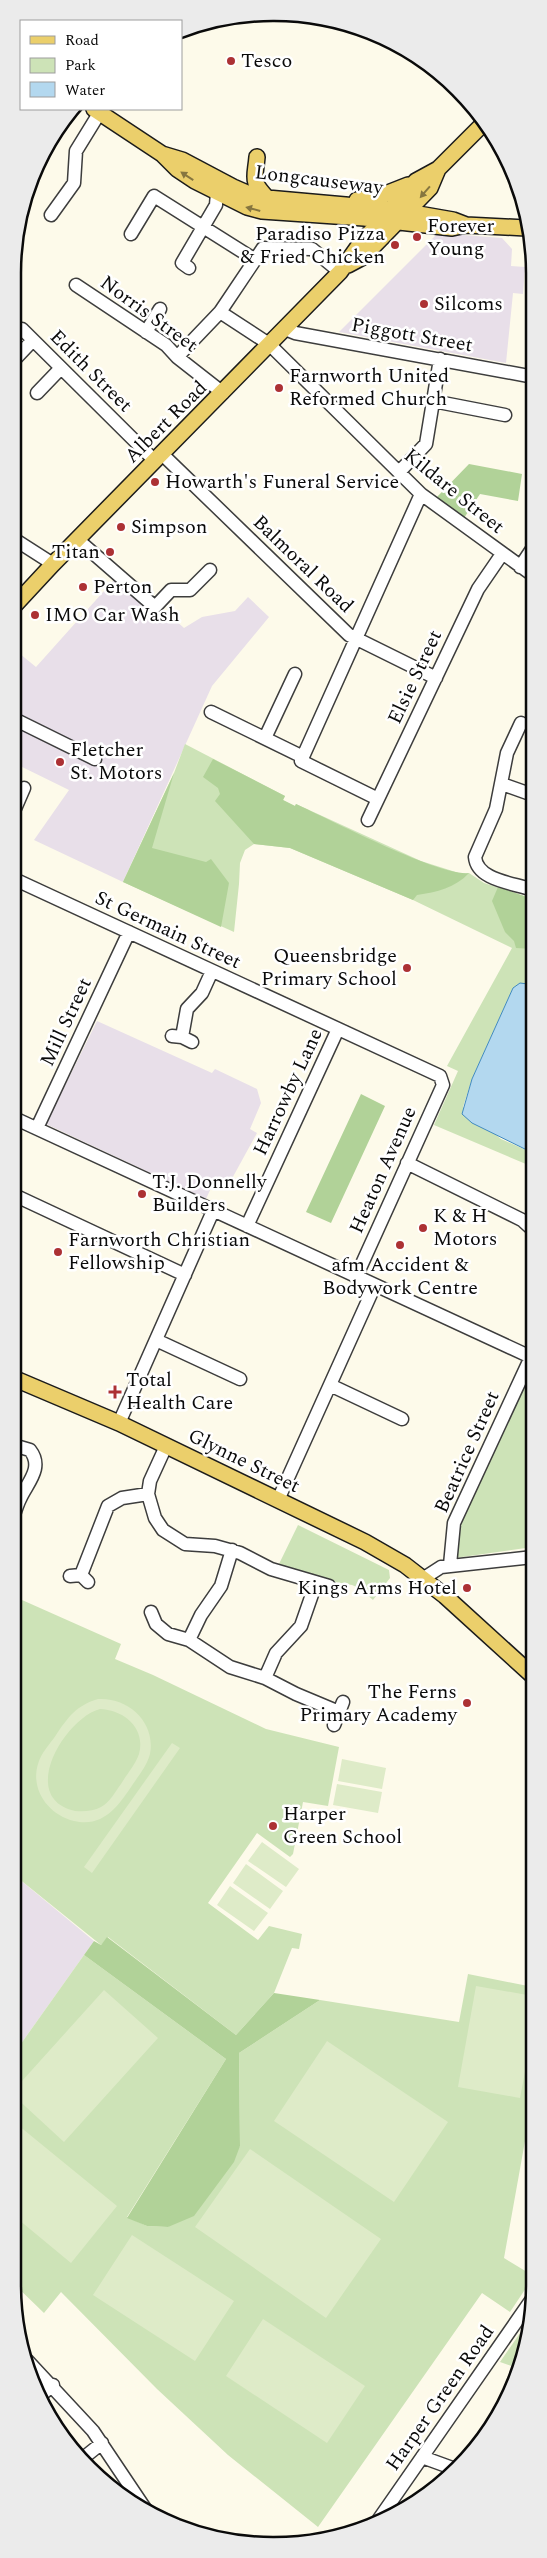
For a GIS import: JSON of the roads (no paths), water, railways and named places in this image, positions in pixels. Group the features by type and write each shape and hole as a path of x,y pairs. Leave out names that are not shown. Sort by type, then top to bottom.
{"main road":[{"name":"Longcauseway","path":"97,111 162,154 177,169 262,211 384,222"},
{"path":"315,203 334,199 361,200 375,198 416,181 438,169 479,128"},
{"path":"257,157 253,180 268,199"},
{"path":"384,222 430,188 438,169"},
{"path":"384,222 416,181"},
{"name":"Longcauseway","path":"223,193 315,203 384,222"},
{"path":"315,203 384,222 452,228 466,225 522,228"},
{"name":"Albert Road","path":"21,598 343,269 355,249 384,222"},
{"name":"Glynne Street","path":"21,1381 119,1422 364,1542 424,1578 526,1670"}],"street":[{"path":"51,215 74,183 76,151 97,111"},
{"path":"189,268 182,263 223,193"},
{"path":"131,234 154,196 254,259"},
{"path":"177,357 220,312 254,259 265,247 312,249 343,269"},
{"name":"Norris Street","path":"76,285 166,345 177,357 223,393"},
{"path":"146,332 160,309"},
{"name":"Kildare Street","path":"220,312 270,344 421,494 526,570"},
{"name":"Edith Street","path":"22,329 61,368 158,457"},
{"name":"Piggott Street","path":"285,329 295,333 526,375"},
{"path":"21,353 33,340"},
{"path":"399,472 426,444 440,359"},
{"path":"37,393 61,368"},
{"path":"433,401 471,413 505,415"},
{"name":"Balmoral Road","path":"158,457 325,613 357,639 436,678"},
{"path":"302,759 421,494"},
{"path":"78,540 155,607 171,590 176,589 185,592 190,590 210,570"},
{"path":"21,543 53,564"},
{"name":"Elsie Street","path":"368,820 478,589 502,554"},
{"path":"520,566 526,557"},
{"path":"265,738 295,674"},
{"path":"211,712 265,738 378,799"},
{"path":"21,722 95,759"},
{"path":"522,723 521,740 507,753 502,769 502,784 496,809 476,852 475,862 486,875 526,888"},
{"path":"502,784 526,792"},
{"path":"21,793 24,788"},
{"name":"St Germain Street","path":"21,882 438,1074 442,1079"},
{"name":"Mill Street","path":"37,1128 129,932"},
{"path":"182,1038 187,1010 202,993 212,971"},
{"name":"Harrowby Lane","path":"247,1226 338,1028"},
{"name":"Heaton Avenue","path":"356,1277 443,1085 442,1079"},
{"path":"21,1121 213,1212 526,1355"},
{"path":"407,1164 485,1197 526,1224"},
{"path":"21,1198 185,1274"},
{"path":"119,1422 213,1212"},
{"path":"278,1500 375,1285"},
{"path":"156,1340 231,1369 240,1379"},
{"name":"Beatrice Street","path":"450,1566 454,1523 526,1371"},
{"path":"330,1385 402,1419"},
{"path":"166,1446 150,1481 148,1494 155,1518 163,1530 185,1544 215,1546 232,1550 271,1569 329,1586"},
{"path":"21,1447 30,1450 36,1465 34,1475 21,1497"},
{"path":"80,1578 108,1506 122,1498 148,1494"},
{"path":"189,1640 201,1615 221,1586 232,1550"},
{"path":"424,1578 436,1568 526,1558"},
{"path":"265,1678 276,1653 301,1626 316,1583"},
{"path":"150,1612 152,1628 189,1640 230,1667 265,1678 296,1694 341,1707 334,1725"},
{"name":"Harper Green Road","path":"386,2511 524,2310"},
{"path":"36,2368 53,2385 102,2443 137,2497"},
{"path":"45,2392 53,2385"},
{"path":"87,2455 102,2443"},
{"path":"422,2457 448,2467"}],"water":[{"path":"520,983 526,984 526,1150 472,1123 462,1114 472,1079 513,988"}],"place":[{"name":"Tesco","path":"231,61"},
{"name":"Forever Young","path":"417,237"},
{"name":"Paradiso Pizza & Fried Chicken","path":"395,245"},
{"name":"Silcoms","path":"424,304"},
{"name":"Farnworth United Reformed Church","path":"279,388"},
{"name":"Howarth's Funeral Service","path":"155,482"},
{"name":"Simpson","path":"121,527"},
{"name":"Titan","path":"110,552"},
{"name":"Perton","path":"83,587"},
{"name":"IMO Car Wash","path":"35,615"},
{"name":"Fletcher St. Motors","path":"60,762"},
{"name":"Queensbridge Primary School","path":"407,968"},
{"name":"T.J. Donnelly Builders","path":"142,1194"},
{"name":"K & H Motors","path":"423,1228"},
{"name":"afm Accident & Bodywork Centre","path":"400,1245"},
{"name":"Farnworth Christian Fellowship","path":"58,1252"},
{"name":"Total Health Care","path":"115,1392"},
{"name":"Kings Arms Hotel","path":"467,1588"},
{"name":"The Ferns Primary Academy","path":"467,1703"},
{"name":"Harper Green School","path":"273,1826"}]}
